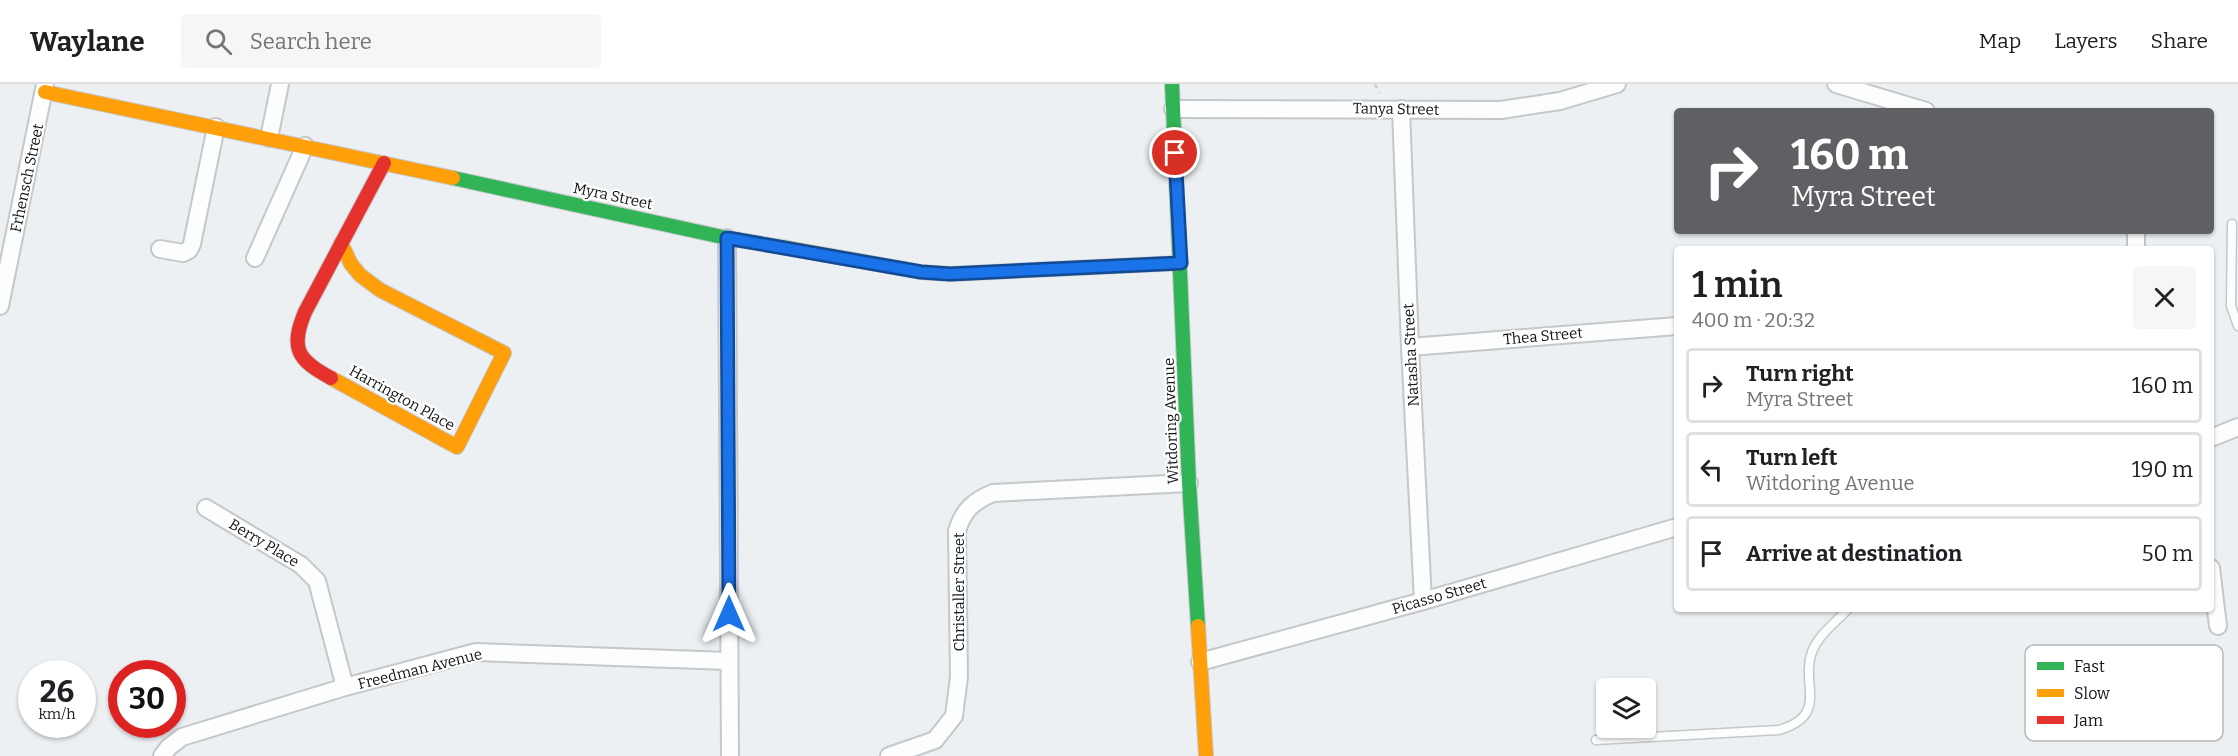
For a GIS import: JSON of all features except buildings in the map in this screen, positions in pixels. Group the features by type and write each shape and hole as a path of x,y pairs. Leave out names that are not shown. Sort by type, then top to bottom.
{"street":[{"path":"269,138 280,84"},
{"name":"Witdoring Avenue","path":"1172,84 1189,483 1206,756"},
{"name":"Tanya Street","path":"1173,109 1501,110 1560,101 1617,84"},
{"path":"1836,84 1916,108"},
{"name":"Myra Street","path":"45,88 305,146 381,169 727,238 921,272 950,274 1181,263"},
{"name":"Frhensch Street","path":"0,306 45,88"},
{"name":"Natasha Street","path":"1401,109 1423,601"},
{"path":"160,249 183,253 189,250 192,244 216,127"},
{"path":"255,258 305,146"},
{"name":"Harrington Place","path":"341,243 351,264 360,275 380,290 504,353 457,447 303,361 296,348 298,329 304,312 341,243 381,169"},
{"path":"727,238 730,756"},
{"name":"Thea Street","path":"1410,347 1674,326"},
{"path":"2214,437 2238,427"},
{"name":"Christaller Street","path":"889,756 935,740 954,716 959,677 957,531 961,518 977,500 993,493 1189,483"},
{"name":"Berry Place","path":"206,508 301,565 317,581 345,687"},
{"name":"Picasso Street","path":"1200,662 1423,601 1674,528"},
{"path":"2214,593 2218,626"},
{"name":"Freedman Avenue","path":"162,756 182,737 345,687 476,652 729,661"}],"lane":[{"path":"2232,224 2231,306 2238,326"},
{"path":"1596,740 1779,730 1794,725 1799,722 1810,704 1809,665 1812,652 1822,636 1845,612"}],"traffic: fast":[{"path":"1172,84 1189,483 1198,626"},
{"path":"453,178 727,238 787,248"}],"traffic: slow":[{"path":"45,92 453,178"},
{"path":"331,378 457,447 504,353 380,290 360,275 351,264 341,243"},
{"path":"787,248 921,272 950,274 1181,263"},
{"path":"1198,626 1206,756"}],"traffic: jam":[{"path":"331,378 304,359 298,344 300,324 384,163"}],"route":[{"path":"729,614 727,238 921,272 950,274 1181,263 1175,153"}]}
